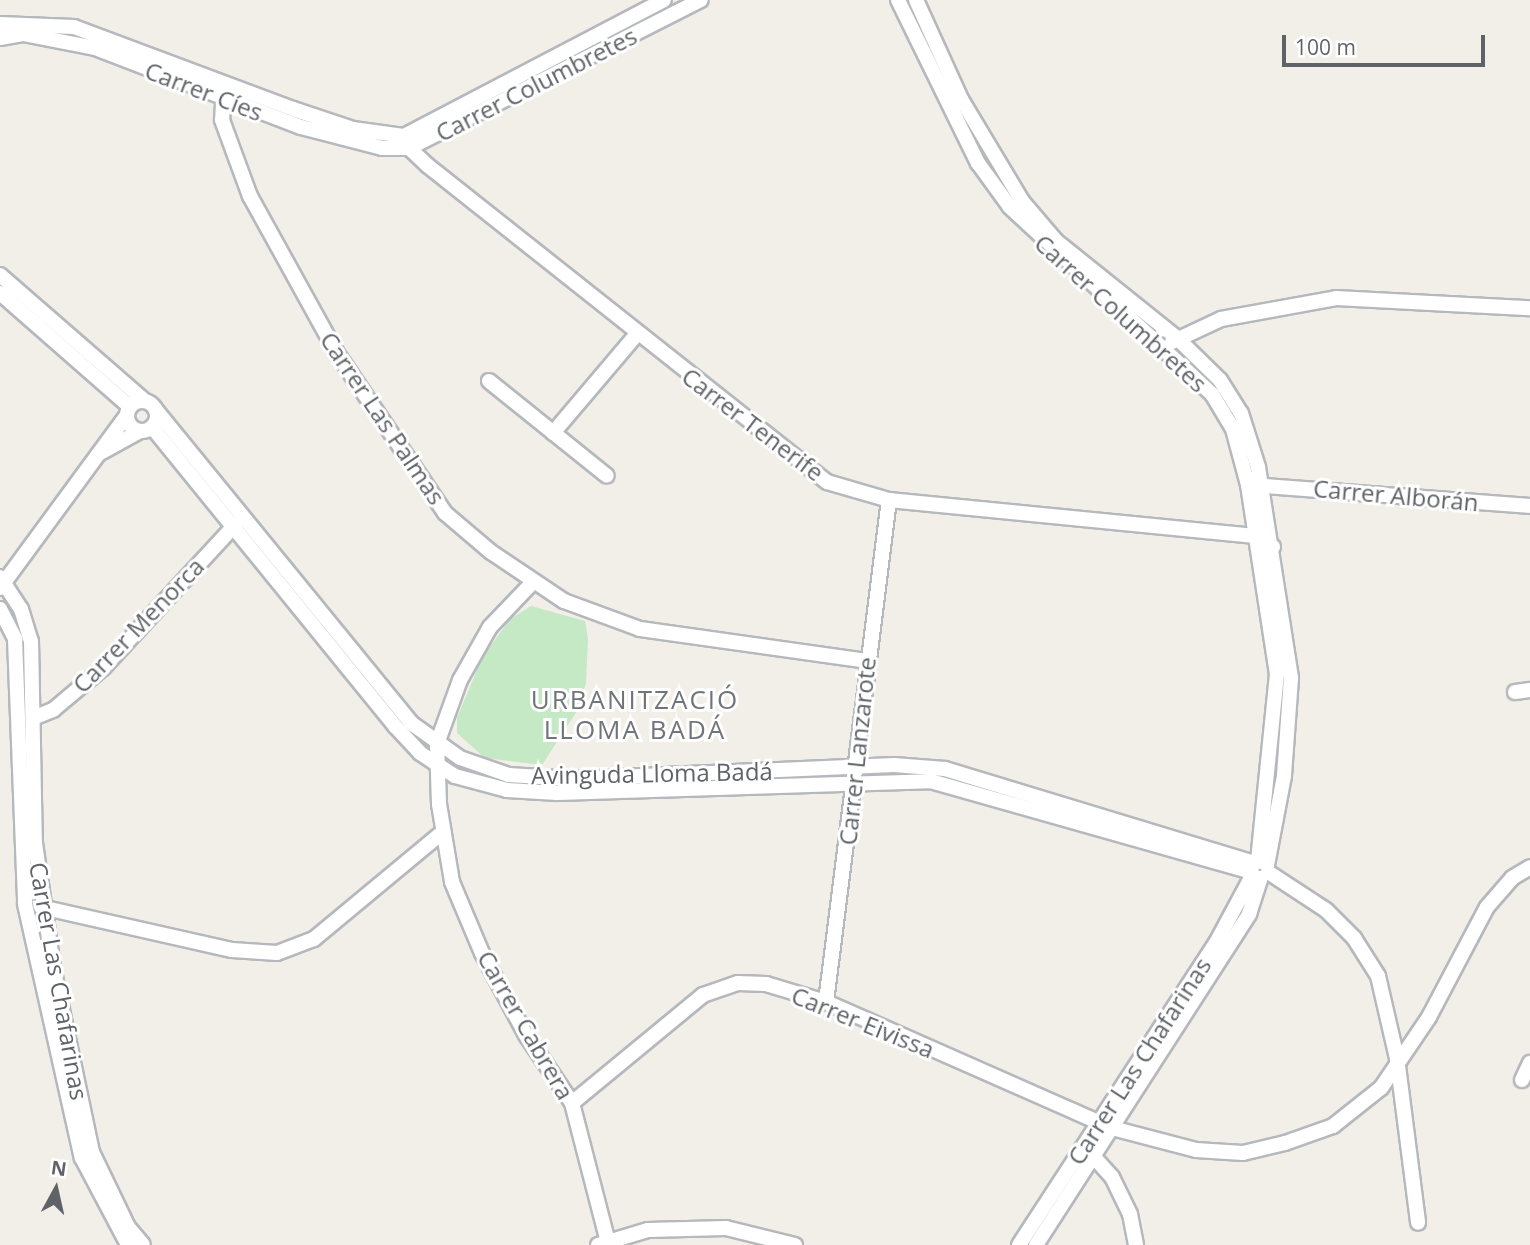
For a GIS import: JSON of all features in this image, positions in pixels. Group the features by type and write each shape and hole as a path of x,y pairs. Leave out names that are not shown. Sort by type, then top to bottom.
{"street":[{"name":"Carrer Columbretes","path":"407,142 664,0"},
{"name":"Carrer Columbretes","path":"407,142 701,0"},
{"name":"Carrer Columbretes","path":"898,0 978,163 1010,207 1081,278 1164,348 1212,394 1233,429 1255,485 1255,536 1277,674 1259,869"},
{"name":"Carrer Columbretes","path":"916,0 961,99 1022,201 1056,241 1177,338 1220,380 1241,414 1255,485 1273,547 1292,678 1284,776 1259,869"},
{"name":"Carrer Cíes","path":"0,24 74,27 223,92 347,141 407,142"},
{"name":"Carrer Cíes","path":"0,38 23,34 95,48 223,92"},
{"name":"Carrer Las Palmas","path":"223,92 228,139 250,195 369,404 445,513 533,582 564,601 640,629 867,661"},
{"name":"Carrer Tenerife","path":"407,142 636,335 827,482 889,500 1255,536"},
{"name":"Avinguda Lloma Badá","path":"0,275 151,406 411,723 460,758 509,775 573,779 857,767 945,769 1259,869"},
{"path":"0,293 128,411"},
{"name":"Carrer Columbretes","path":"1177,338 1244,313 1336,298 1530,308"},
{"path":"553,433 636,335"},
{"path":"1164,348 1177,338"},
{"path":"489,381 607,476"},
{"path":"2,583 101,452 128,411 151,406 146,429 101,452"},
{"name":"Avinguda Lloma Badá","path":"128,411 236,523 395,726 439,767 507,790 557,793 930,780 964,786 1259,869"},
{"name":"Carrer Alborán","path":"1255,485 1530,506"},
{"name":"Carrer Lanzarote","path":"826,1002 889,500"},
{"name":"Carrer Menorca","path":"33,718 52,710 103,668 236,523"},
{"path":"1255,536 1273,547"},
{"path":"437,744 460,680 490,627 533,582"},
{"name":"Carrer Las Chafarinas","path":"2,583 31,641 41,907 92,1152 120,1235 143,1245"},
{"name":"Carrer Las Chafarinas","path":"0,609 15,639 25,904 82,1158 120,1235 128,1245"},
{"path":"1514,692 1530,690"},
{"name":"Carrer Cabrera","path":"437,744 443,832 452,882 482,953 526,1035 572,1103 603,1243"},
{"path":"41,907 232,950 277,953 314,939 443,832"},
{"name":"Carrer Eivissa","path":"572,1103 703,995 738,983 766,984 826,1002 1105,1125 1196,1150 1243,1153 1285,1143 1333,1126 1367,1102 1429,1017 1487,906 1511,878 1530,867"},
{"path":"1259,869 1301,890 1354,938 1378,976 1397,1058 1418,1223"},
{"name":"Carrer Las Chafarinas","path":"1019,1245 1105,1125 1249,914 1259,869"},
{"path":"1522,1080 1530,1063"},
{"name":"Carrer Las Chafarinas","path":"1036,1245 1093,1156 1105,1125"},
{"path":"1093,1156 1112,1178 1130,1214 1136,1245"},
{"path":"603,1243 648,1230 726,1228 795,1245"}],"green space":[{"path":"531,606 585,621 588,639 586,683 577,711 542,765 485,758 457,733 457,718 482,658 510,619"}],"district":[{"name":"URBANITZACIÓ LLOMA BADÁ","path":"635,715"}]}
